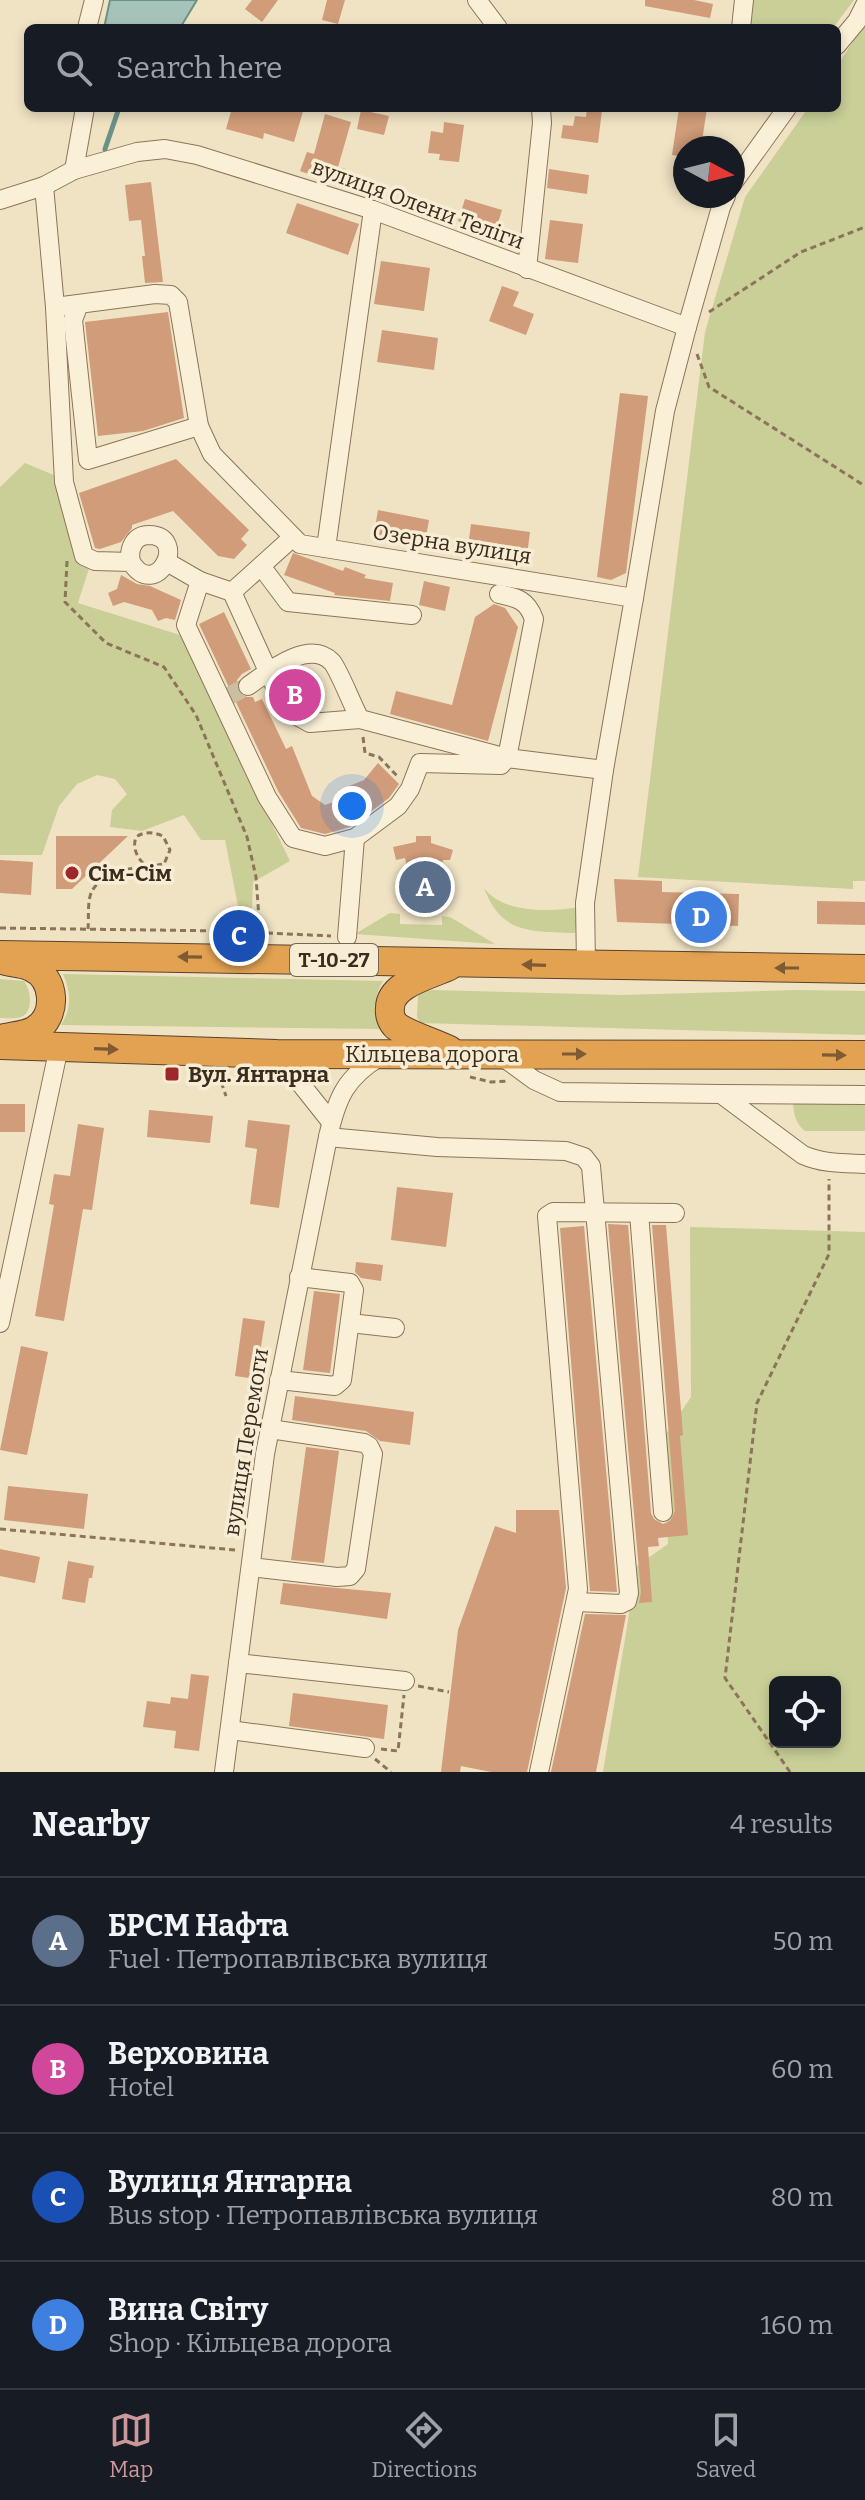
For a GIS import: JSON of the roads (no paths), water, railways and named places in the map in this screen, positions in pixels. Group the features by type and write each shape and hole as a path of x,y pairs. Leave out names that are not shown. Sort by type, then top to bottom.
{"highway":[{"name":"Т-10-27","path":"0,957 865,969"},
{"path":"0,957 31,966 42,975 51,992 51,1006 46,1021 33,1032 0,1042"},
{"path":"457,962 401,988 389,1006 391,1018 397,1027 458,1054"},
{"name":"Кільцева дорога","path":"0,1042 59,1047 277,1054 865,1055"}],"street":[{"path":"88,24 94,0"},
{"path":"477,0 495,24"},
{"path":"741,24 744,0"},
{"path":"841,40 857,21 865,5"},
{"path":"74,170 84,112"},
{"path":"527,269 541,112"},
{"path":"745,166 784,112"},
{"name":"вулиця Олени Теліги","path":"0,200 44,186 74,170 137,152 165,149 197,155 373,210 687,327"},
{"path":"44,186 55,307 64,482 84,556 95,561 131,562"},
{"path":"586,964 585,903 604,770 665,411 721,208"},
{"path":"326,548 373,210"},
{"name":"Озерна вулиця","path":"55,307 155,294 171,295 178,302 199,426 212,454 300,544 634,598"},
{"path":"79,304 73,320 88,460 199,426"},
{"path":"150,535 166,544 169,556 159,572 146,574 131,562 130,549 138,539 150,535"},
{"path":"232,592 293,537"},
{"path":"167,562 200,581 232,592 282,702 290,712 310,723 360,719 507,758 604,770"},
{"path":"261,566 288,602 412,615"},
{"path":"200,581 186,625 225,699 267,797 293,838 325,846 355,838 398,806 410,789 420,763 501,765 507,758 534,619 523,599 499,594"},
{"path":"248,686 298,654 322,655 333,663 360,719"},
{"path":"347,937 355,838"},
{"path":"0,1323 59,1047"},
{"path":"498,1053 534,1080 560,1092 865,1095"},
{"path":"277,1054 330,1130 437,1147 566,1151 584,1157 591,1166 629,1593 627,1601 621,1604 577,1602"},
{"name":"вулиця Перемоги","path":"224,1772 270,1429 330,1130 347,1084 360,1069 384,1054"},
{"path":"721,1094 803,1155 830,1163 865,1164"},
{"path":"539,1772 578,1589 547,1216 553,1212 675,1213"},
{"path":"639,1213 663,1512"},
{"path":"279,1380 335,1386 342,1380 354,1290 350,1283 299,1277"},
{"path":"350,1323 395,1328"},
{"path":"252,1559 337,1577 350,1576 356,1569 373,1454 364,1443 270,1429"},
{"path":"238,1663 408,1683"},
{"path":"230,1730 365,1748"}],"water":[{"path":"110,0 197,0 182,24 105,24"}],"waterway":[{"path":"105,149 118,112"}],"tunnel":[{"path":"227,697 248,686"}],"place":[{"name":"Верховина","path":"295,695"},
{"name":"Сім-Сім","path":"72,873"},
{"name":"БРСМ Нафта","path":"425,887"},
{"name":"Вина Світу","path":"701,917"},
{"name":"Вулиця Янтарна","path":"239,936"},
{"name":"Вул. Янтарна","path":"172,1074"}]}
